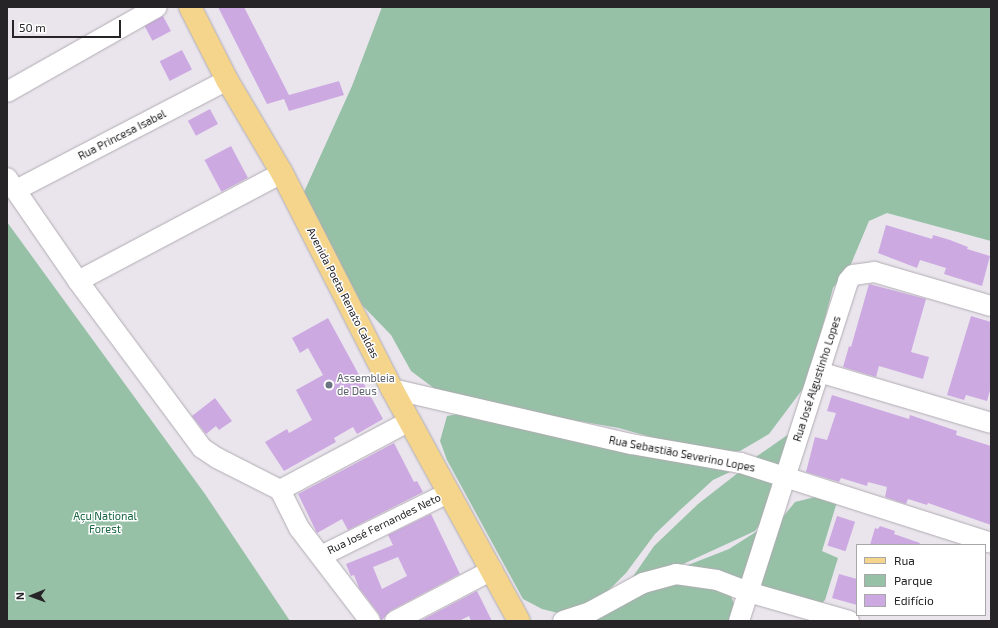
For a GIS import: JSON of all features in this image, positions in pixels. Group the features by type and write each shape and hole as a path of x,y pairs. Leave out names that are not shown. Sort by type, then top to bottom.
{"main road":[{"name":"Avenida Poeta Renato Caldas","path":"190,7 227,80 282,173 392,389 519,621"}],"street":[{"path":"7,92 157,7"},
{"name":"Rua Princesa Isabel","path":"11,184 227,80"},
{"path":"78,281 282,173"},
{"path":"11,184 78,281 202,448 217,458 280,490 299,528 370,621"},
{"name":"Rua José Algustinho Lopes","path":"739,621 848,281 853,275 874,272 991,306"},
{"path":"819,372 991,423"},
{"name":"Rua Sebastião Severino Lopes","path":"392,389 631,444 741,463 991,543"},
{"path":"280,490 410,422"},
{"name":"Rua José Fernandes Neto","path":"321,556 448,493"},
{"path":"395,621 492,570"},
{"path":"563,621 590,612 662,576 676,574 711,578 748,592 849,621"}],"green space":[{"path":"382,7 991,7 991,241 887,213 869,221 851,264 833,288 808,382 769,434 740,451 707,453 619,428 514,410 439,392 411,371 391,335 362,305 304,192 352,86"},
{"name":"Açu National Forest","path":"7,222 205,494 290,621 7,621"},
{"path":"458,414 585,439 730,472 713,480 655,534 626,573 605,594 585,607 562,614 542,609 523,599 447,460 440,441 447,416"},
{"path":"796,429 783,468 750,461"},
{"path":"743,469 774,478 773,506 755,531 681,565 632,578 654,546 698,504"},
{"path":"819,496 837,502 822,551 838,558 825,600 822,603 762,587 759,574 778,523 795,502"},
{"path":"762,528 748,584 683,567 729,549"},
{"path":"697,578 731,596 736,609 731,621 582,621 638,592"}],"building":[{"path":"218,7 244,7 289,95 339,81 344,95 289,111 284,99 267,104"},
{"path":"163,16 171,31 152,41 144,26"},
{"path":"182,50 192,70 170,81 160,61"},
{"path":"210,109 218,124 196,136 188,121"},
{"path":"231,146 248,178 221,192 205,160"},
{"path":"886,225 932,239 933,235 950,240 968,247 967,249 990,256 982,286 944,274 946,268 920,260 917,268 878,253"},
{"path":"869,284 926,299 911,352 929,357 923,379 879,366 876,377 843,367 849,346 851,347"},
{"path":"971,316 991,322 991,387 987,401 966,395 964,400 947,395"},
{"path":"328,318 383,419 357,434 353,427 334,438 336,442 284,471 265,442 287,429 289,433 312,420 296,390 323,375 308,348 300,353 292,338"},
{"path":"832,395 909,419 910,415 957,431 956,435 991,446 991,525 928,503 927,505 908,499 906,504 885,497 887,487 868,482 867,486 841,478 839,482 806,472 815,437 827,440 836,413 827,411"},
{"path":"215,398 232,421 219,430 216,426 206,434 192,416"},
{"path":"394,443 414,482 417,481 423,492 348,530 342,519 317,533 298,494"},
{"path":"431,514 460,574 390,611 381,621 379,614 359,588 354,575 351,576 346,564 393,545 388,535","holes":["398,557 407,576 382,589 373,567"]},
{"path":"837,516 855,522 845,551 827,545"},
{"path":"880,526 895,531 894,534 920,543 870,544 875,528 878,529"},
{"path":"839,574 856,579 856,605 832,598"},
{"path":"477,591 492,621 471,621 469,616 459,621 420,621"}],"place":[{"name":"Assembleia de Deus","path":"329,385"}]}
